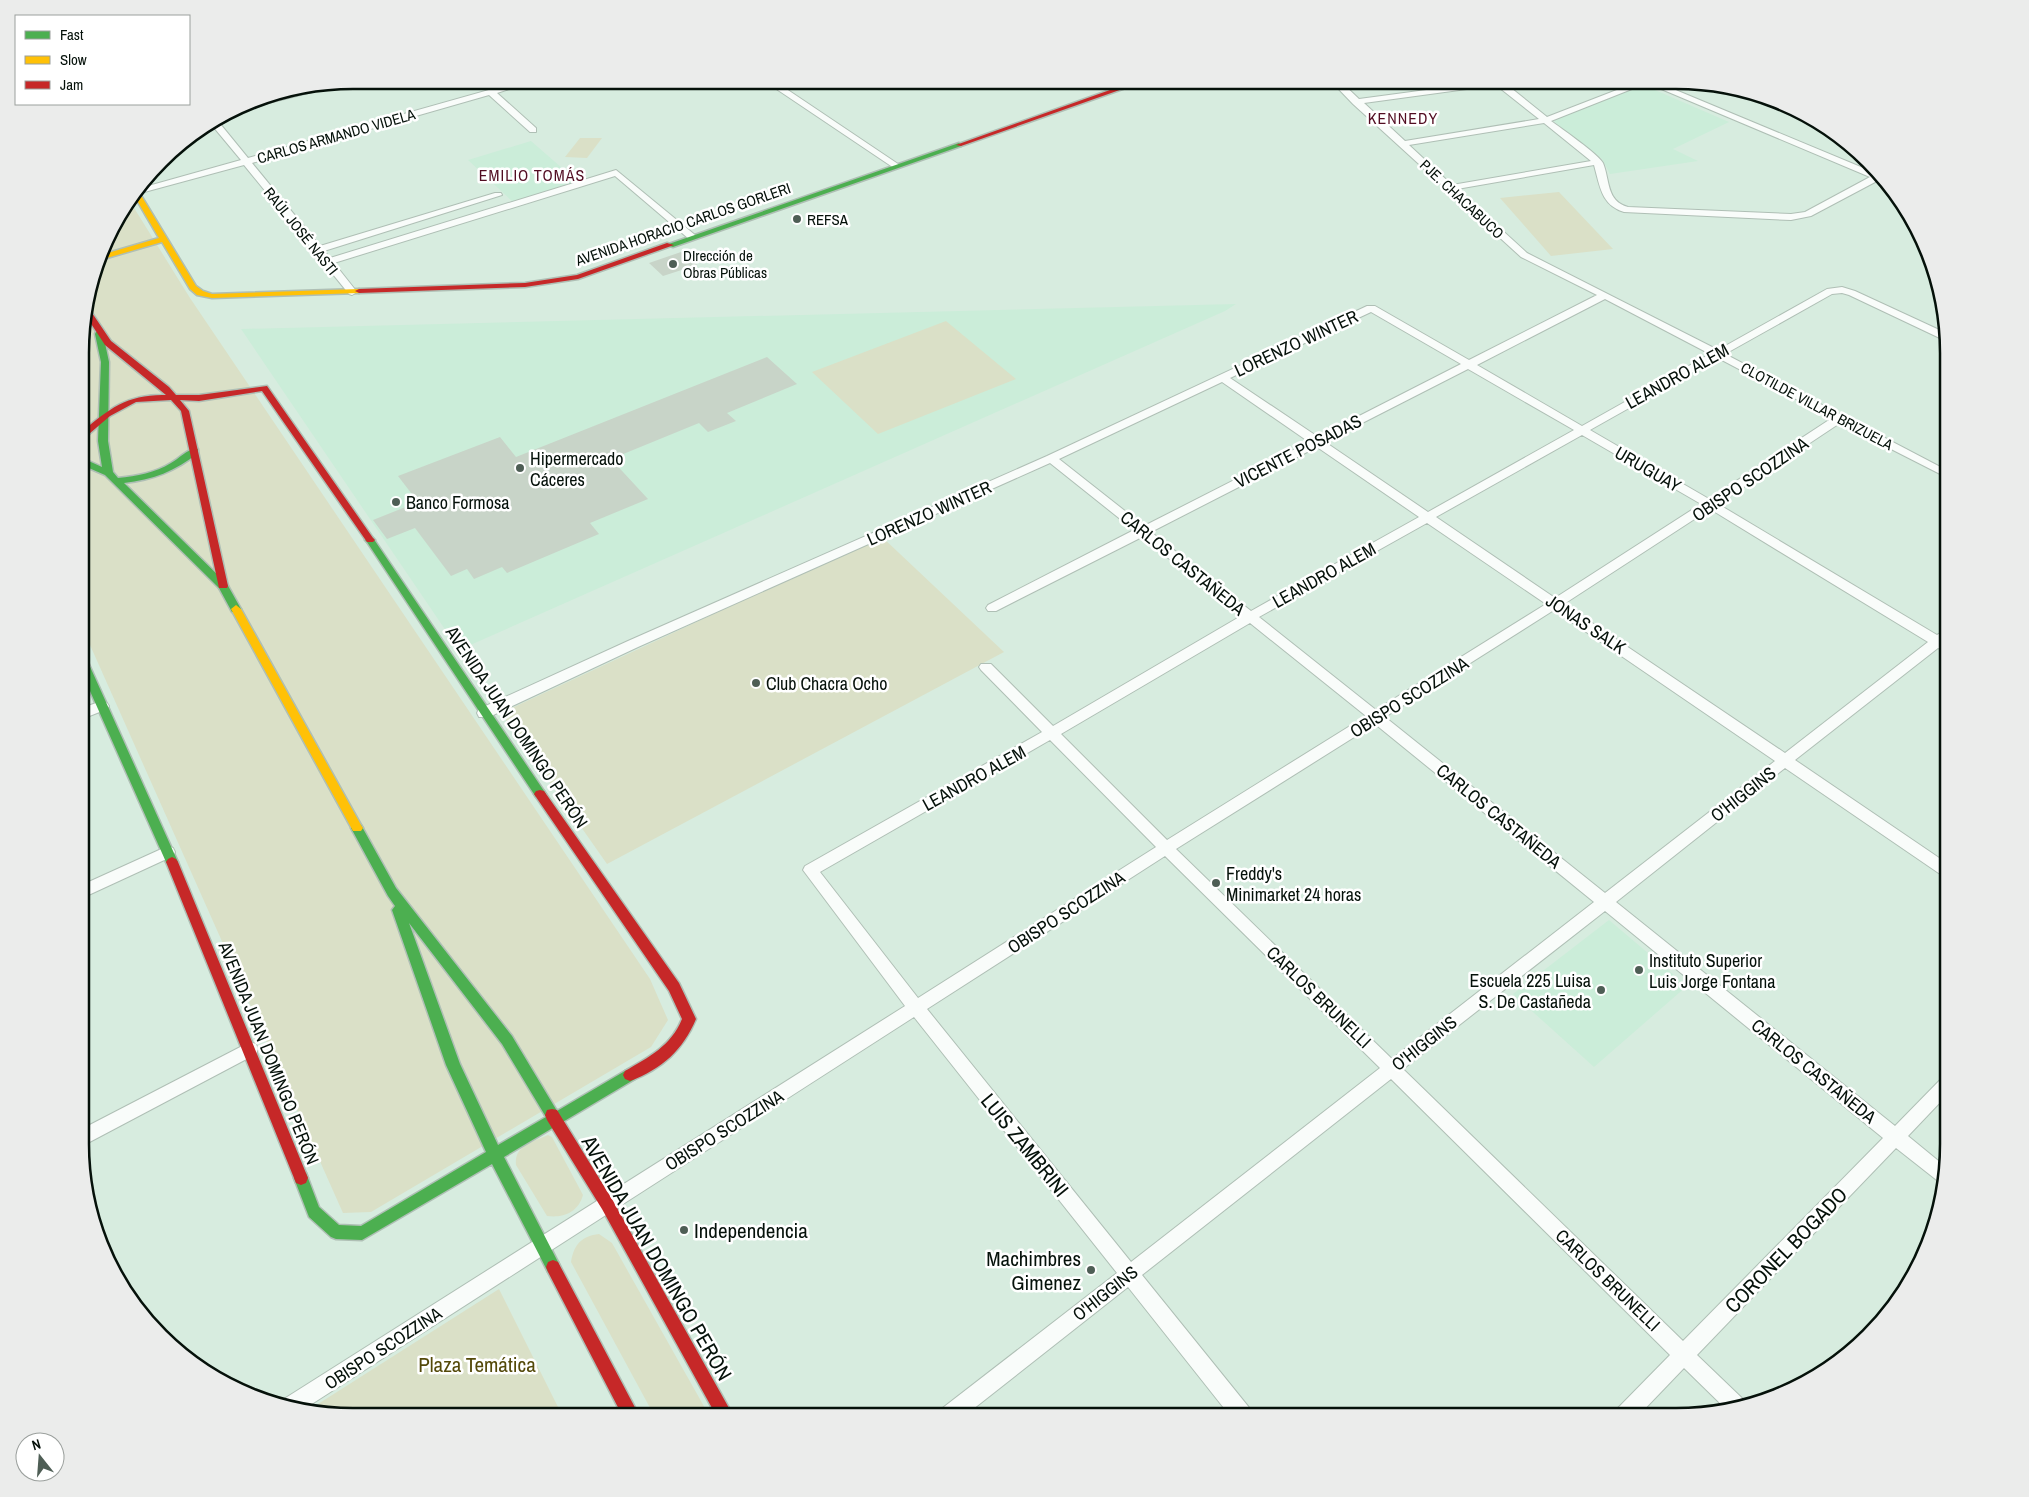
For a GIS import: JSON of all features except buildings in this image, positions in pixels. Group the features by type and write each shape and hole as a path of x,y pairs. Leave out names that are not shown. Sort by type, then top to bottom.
{"main road":[{"name":"AVENIDA HORACIO CARLOS GORLERI","path":"163,239 193,287 200,294 212,296 525,285 550,282 578,277 1118,89"},
{"path":"108,256 163,239 140,196"},
{"path":"91,319 99,334 105,362 103,441 111,477 156,476 182,462 194,451"},
{"path":"99,334 127,360 178,399"},
{"name":"AVENIDA JUAN DOMINGO PERÓN","path":"222,586 194,451 184,411 178,399 217,396 254,388 264,388 337,491 484,713 674,987 689,1019 682,1036 666,1054 554,1119"},
{"path":"89,431 116,406 135,400 156,397 178,399"},
{"name":"AVENIDA JUAN DOMINGO PERÓN","path":"89,465 111,477 222,586 392,892 507,1040 608,1204 721,1408"},
{"name":"AVENIDA JUAN DOMINGO PERÓN","path":"89,676 168,852 250,1049 314,1212 336,1232 362,1233 495,1155"},
{"name":"AVENIDA JUAN DOMINGO PERÓN","path":"392,892 453,1065 495,1155 628,1408"},
{"path":"495,1155 554,1119"}],"street":[{"name":"CARLOS ARMANDO VIDELA","path":"144,191 501,89"},
{"path":"781,89 897,166"},
{"name":"PJE. CHACABUCO","path":"1343,89 1524,255 1605,294"},
{"path":"1356,102 1443,89"},
{"path":"1506,89 1598,162 1607,196 1617,207 1627,210 1791,217 1808,214 1874,178"},
{"path":"1402,144 1546,120 1624,89"},
{"path":"1668,89 1871,174"},
{"path":"491,92 533,130"},
{"name":"RAÚL JOSÉ NASTI","path":"217,126 352,292"},
{"path":"1450,188 1598,162"},
{"path":"327,262 616,173 692,237"},
{"path":"317,250 498,196"},
{"name":"LEANDRO ALEM","path":"810,870 1052,733 1250,617 1830,290 1842,290"},
{"path":"1842,290 1940,334"},
{"name":"CLOTILDE VILLAR BRIZUELA","path":"1605,294 1940,471"},
{"name":"VICENTE POSADAS","path":"992,608 1605,294"},
{"name":"URUGUAY","path":"1371,308 1940,638"},
{"name":"LORENZO WINTER","path":"484,713 633,644 1051,458 1371,308"},
{"name":"JONAS SALK","path":"1222,377 1940,867"},
{"name":"OBISPO SCOZZINA","path":"297,1402 1166,848 1377,718 1711,506 1840,418"},
{"name":"CARLOS CASTAÑEDA","path":"1051,458 1377,718 1939,1172"},
{"name":"O'HIGGINS","path":"958,1408 1785,761 1940,645"},
{"name":"CARLOS BRUNELLI","path":"986,667 1166,848 1732,1402"},
{"path":"89,711 102,706"},
{"path":"89,889 168,852"},
{"name":"LUIS ZAMBRINI","path":"810,870 916,1008 1237,1408"},
{"path":"89,1134 250,1049"},
{"name":"CORONEL BOGADO","path":"1632,1408 1940,1091"}],"shaded area":[{"path":"1629,89 1653,89 1729,122 1673,149 1698,161 1610,174 1602,159 1552,120"},
{"path":"531,141 577,181 576,183 514,203 468,160"},
{"path":"1236,304 1225,311 459,650 241,329"},
{"name":"Escuela 225 Luisa S. De Castañeda","path":"1609,920 1687,986 1594,1067 1513,994"}],"green space":[{"path":"580,138 602,138 587,158 565,157"},
{"path":"1559,192 1613,249 1551,256 1500,198"},
{"path":"133,206 190,298 650,979 668,1020 651,1047 371,1212 343,1213 89,643 89,335 94,301 103,268 116,236"},
{"path":"946,321 1016,379 878,434 812,372"},
{"name":"Club Chacra Ocho","path":"881,536 1004,652 607,864 501,713"},
{"path":"548,1135 552,1137 583,1195 574,1210 559,1216 547,1216 516,1165 516,1158 521,1149 531,1142"},
{"path":"599,1234 612,1243 705,1408 650,1408 571,1262 574,1250 580,1242"},
{"name":"Plaza Temática","path":"499,1289 558,1408 335,1408 319,1406 318,1404"}],"traffic: fast":[{"path":"670,245 959,145"},
{"path":"99,334 105,362 103,441 108,473 223,586 236,609"},
{"path":"115,481 158,473 177,464 195,451"},
{"path":"89,464 108,473"},
{"path":"370,540 540,794"},
{"path":"89,676 172,862"},
{"path":"357,828 392,892 507,1040 552,1115"},
{"path":"398,910 453,1065 495,1155 553,1267"},
{"path":"301,1178 314,1212 336,1232 362,1233 630,1075"}],"traffic: slow":[{"path":"139,197 193,287 200,293 212,296 359,291"},
{"path":"108,256 163,239"},
{"path":"236,609 357,828"}],"traffic: jam":[{"path":"959,145 1119,89"},
{"path":"359,291 525,285 578,277 670,245"},
{"path":"91,318 108,343 166,389 185,411 223,586"},
{"path":"89,431 107,414 134,400 157,397 199,398 264,388 370,540"},
{"path":"540,794 674,987 689,1019 673,1047 658,1059 630,1075"},
{"path":"172,862 301,1178"},
{"path":"552,1115 607,1204 721,1408"},
{"path":"553,1267 627,1408"}],"place":[{"name":"REFSA","path":"797,219"},
{"name":"DIrección de Obras Públicas","path":"673,264"},
{"name":"Hipermercado Cáceres","path":"520,468"},
{"name":"Banco Formosa","path":"396,502"},
{"name":"Club Chacra Ocho","path":"756,683"},
{"name":"Freddy's Minimarket 24 horas","path":"1216,883"},
{"name":"Instituto Superior Luis Jorge Fontana","path":"1639,970"},
{"name":"Escuela 225 Luisa S. De Castañeda","path":"1601,990"},
{"name":"Independencia","path":"684,1230"},
{"name":"Machimbres Gimenez","path":"1091,1270"}],"district":[{"name":"KENNEDY","path":"1403,118"},
{"name":"EMILIO TOMÁS","path":"532,175"}]}
